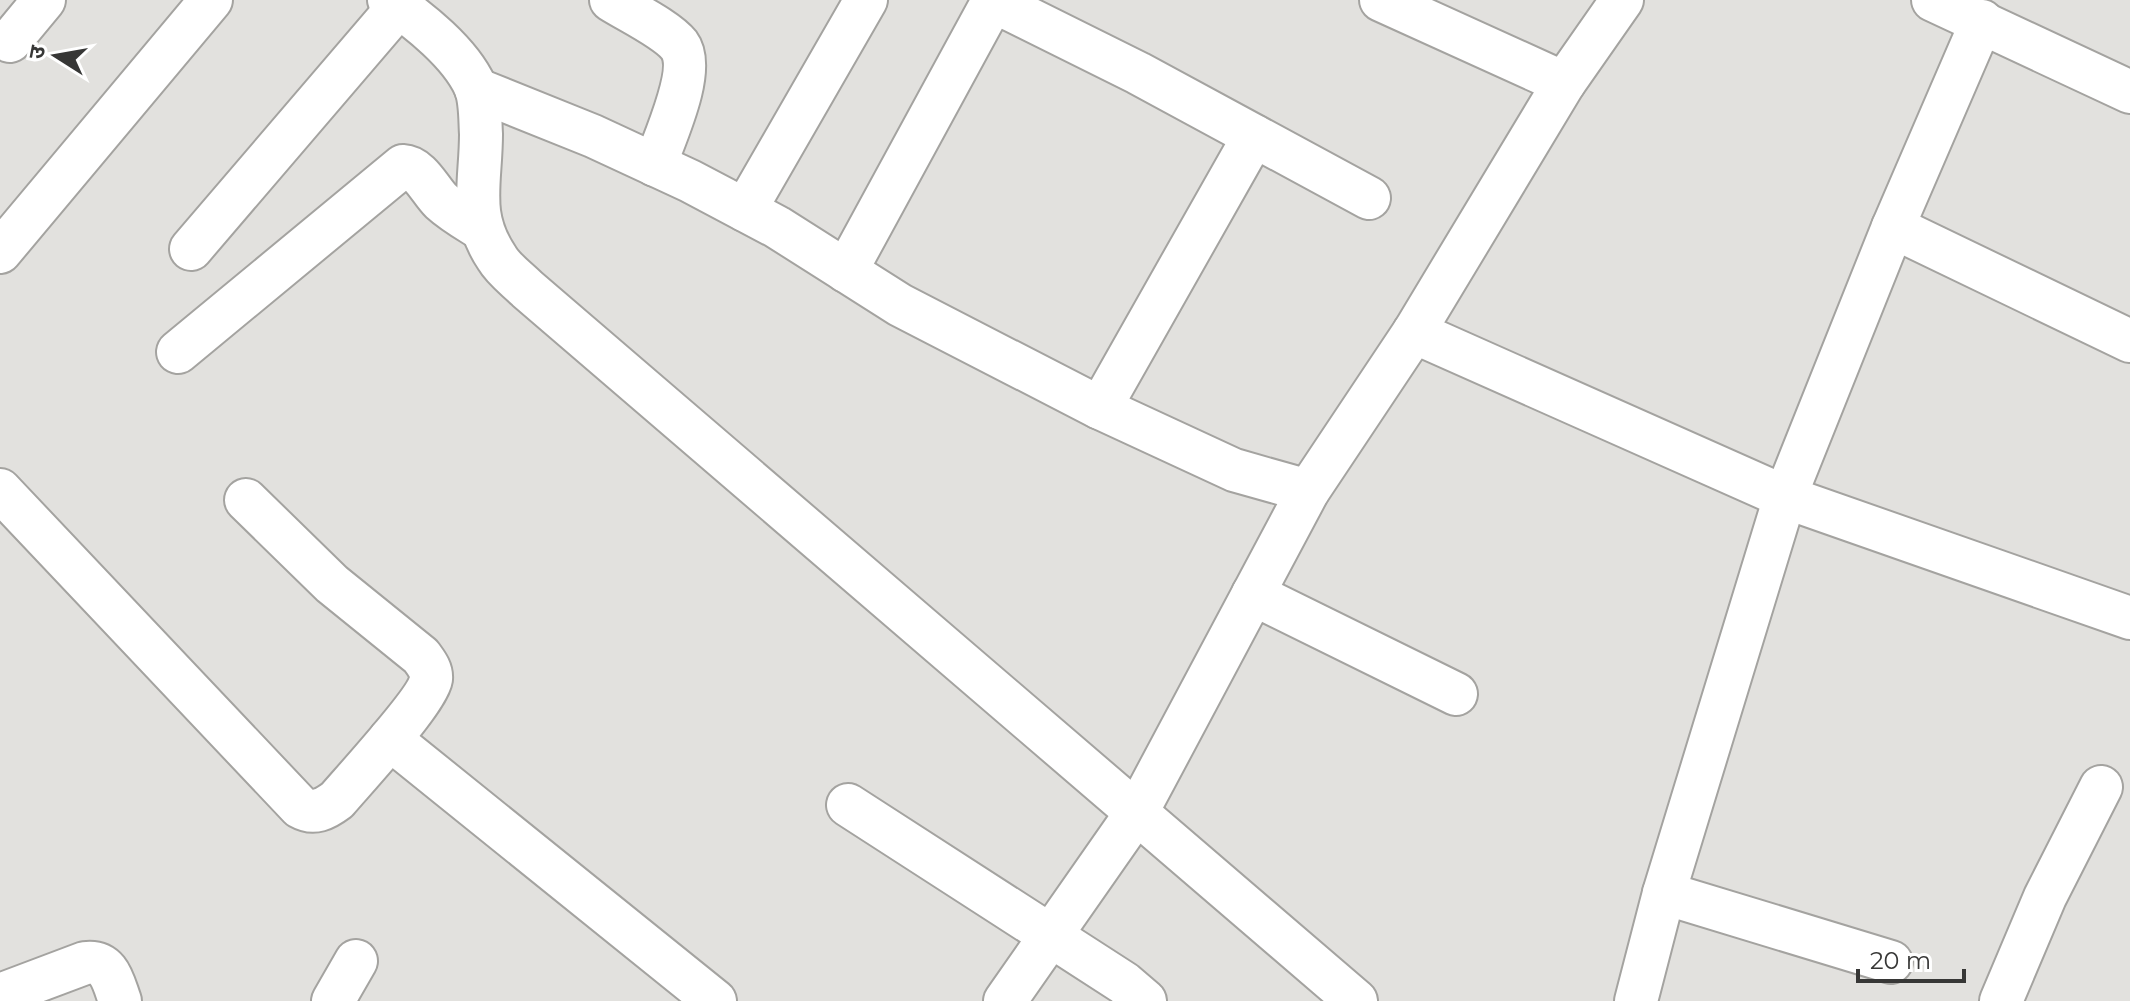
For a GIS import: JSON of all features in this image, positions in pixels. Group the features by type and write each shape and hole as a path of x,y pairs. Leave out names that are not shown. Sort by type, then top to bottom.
{"street":[{"path":"10,41 44,0"},
{"path":"0,252 211,0"},
{"path":"611,0 680,46 685,61 684,77 655,165"},
{"path":"745,210 866,0"},
{"path":"1381,0 1564,83"},
{"path":"1005,1001 1137,812 1308,491 1414,332 1564,83 1622,0"},
{"path":"1933,0 2125,78"},
{"path":"846,271 992,1 1138,73 1369,198"},
{"path":"191,249 394,3 430,32 456,59 476,89 480,113 477,201 480,228 498,260 527,289 1356,1001"},
{"path":"1636,1001 1664,893 1785,497 1893,227 1982,21"},
{"path":"476,89 593,136 745,210 900,305 1100,408 1234,470 1308,491"},
{"path":"1100,408 1254,136"},
{"path":"178,352 403,166 410,166 441,201 480,228"},
{"path":"1893,227 2130,341"},
{"path":"1414,332 1785,497 2130,618"},
{"path":"0,490 300,807 317,811 337,800 390,739 426,691 431,678 421,656 332,584 246,500"},
{"path":"1253,594 1456,694"},
{"path":"390,739 715,1001"},
{"path":"2001,1001 2045,897 2101,787"},
{"path":"848,805 1124,983 1145,1001"},
{"path":"1664,893 1891,962"},
{"path":"333,1001 356,961"},
{"path":"0,995 95,962 108,970 120,1001"}]}
